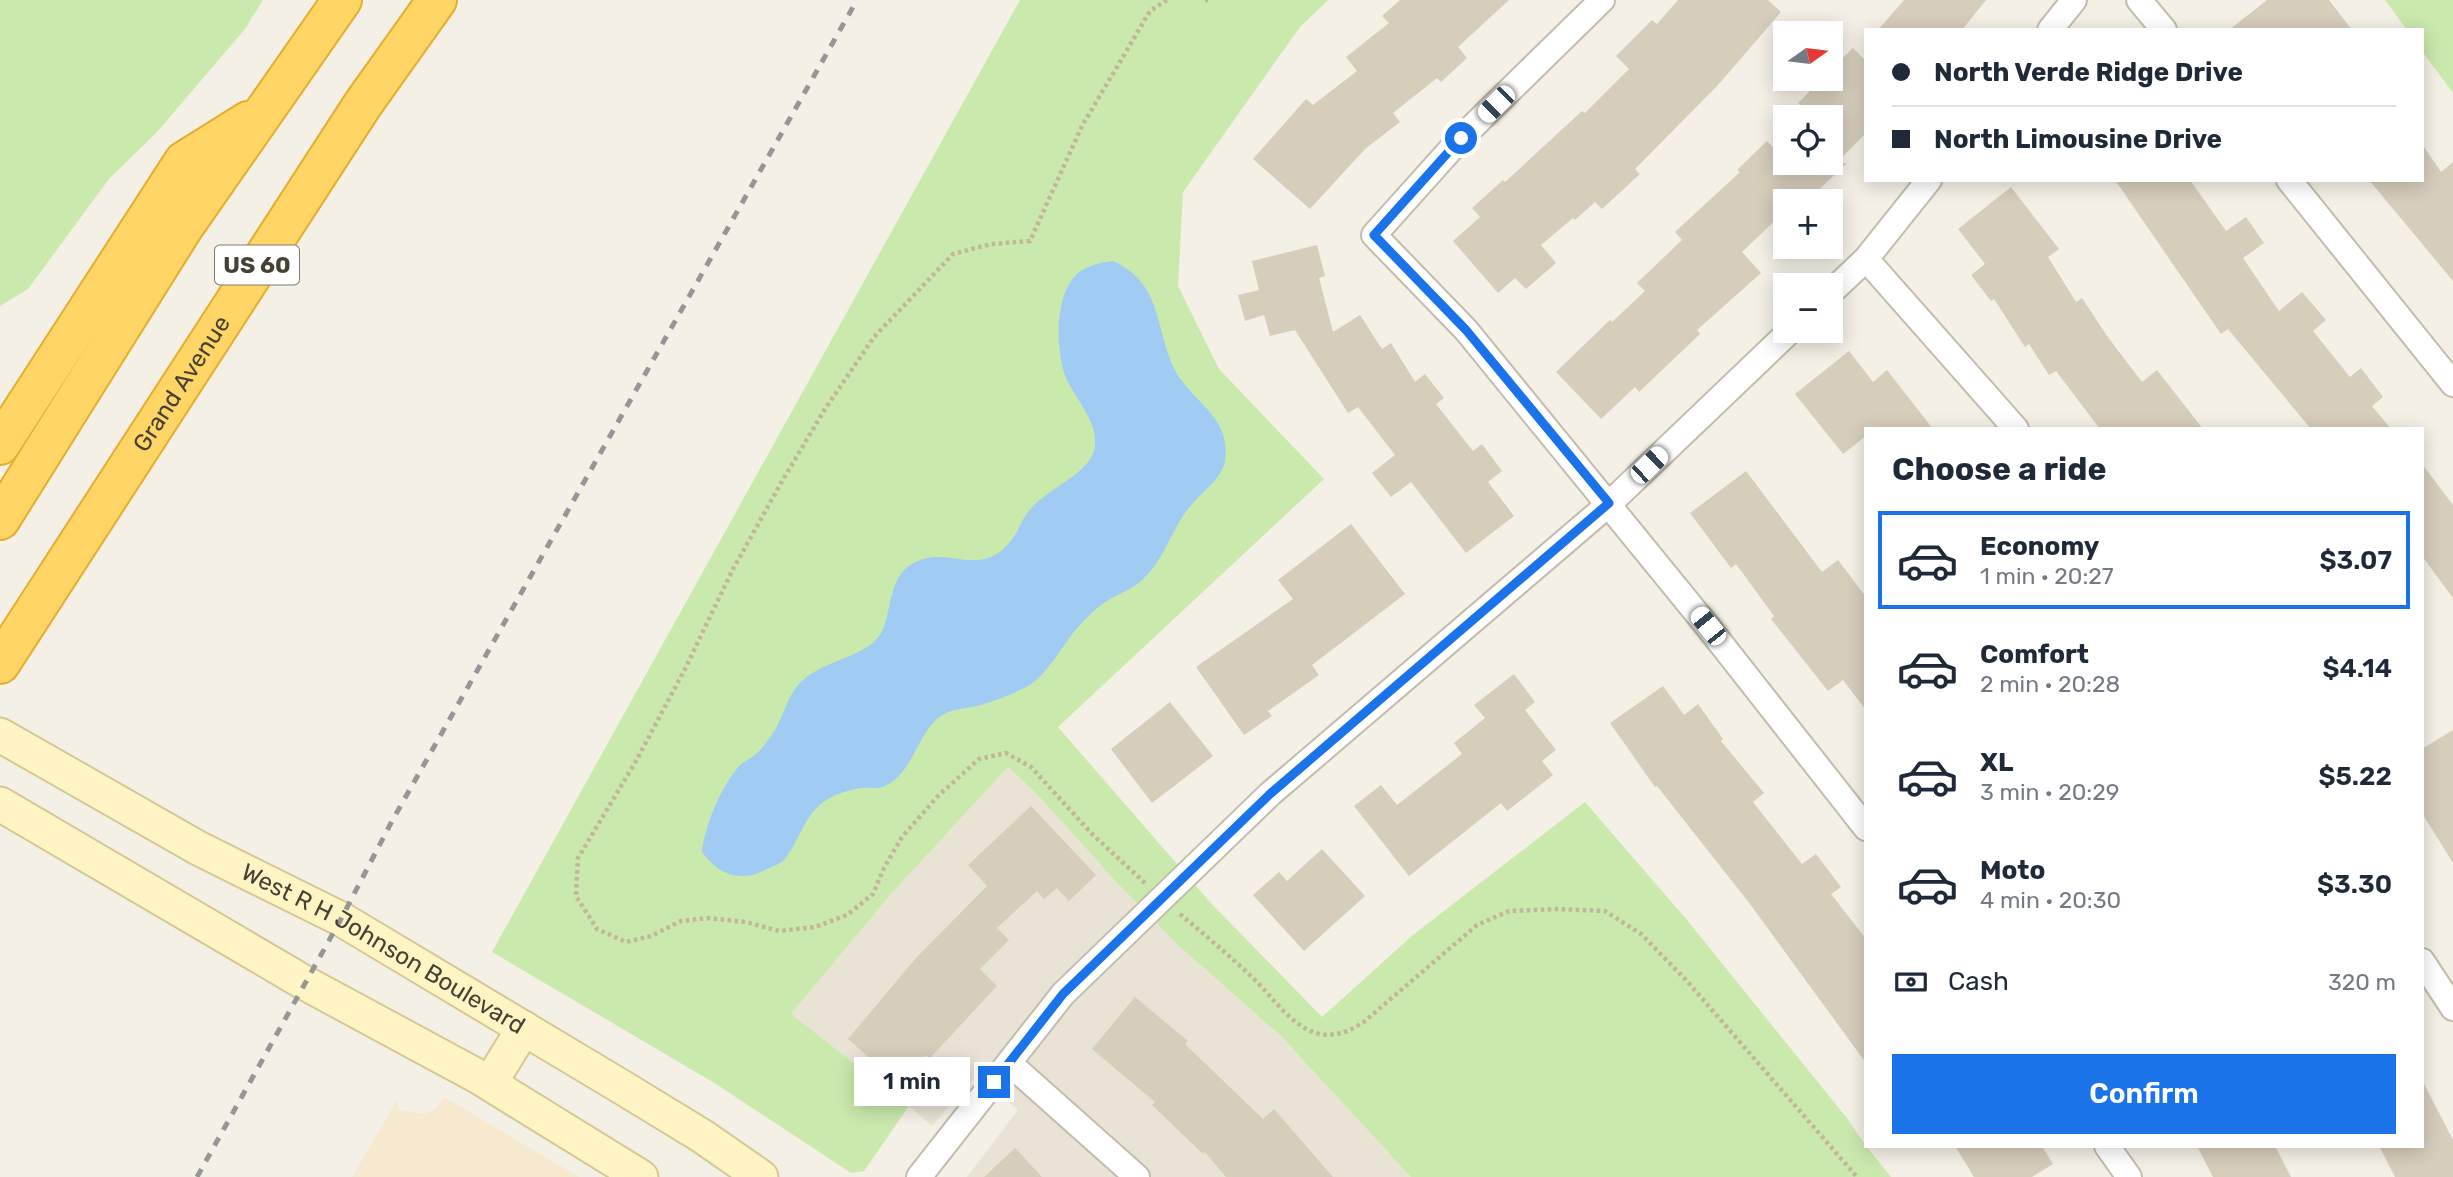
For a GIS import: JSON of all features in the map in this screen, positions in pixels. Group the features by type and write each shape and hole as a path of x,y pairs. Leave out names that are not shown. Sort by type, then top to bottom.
{"highway":[{"name":"US 60","path":"0,520 183,228 342,0"},
{"name":"Grand Avenue","path":"0,664 355,115 436,0"},
{"path":"0,445 184,161 262,113"}],"main road":[{"name":"West R H Johnson Boulevard","path":"0,735 198,848 341,919 702,1136 761,1177"},
{"path":"0,804 305,983 490,1083 641,1177"},
{"path":"490,1083 524,1028"}],"street":[{"path":"1602,0 1461,138 1374,235 1466,330 1609,503 1864,825"},
{"path":"2052,28 2074,0"},
{"path":"2139,0 2162,28"},
{"path":"1843,281 1866,259 1927,182"},
{"path":"2291,182 2453,384"},
{"path":"1866,259 2014,427"},
{"path":"919,1177 1063,994 1270,794 1609,503 1777,343"},
{"path":"2424,964 2453,1008"},
{"path":"1009,1063 1137,1177"},
{"path":"2108,1148 2129,1177"}],"path":[{"path":"1167,0 1150,11 1082,126 1030,241 991,243 953,254 874,337 825,409 732,571 685,669 636,761 578,858 576,896 597,929 626,942 652,936 681,921 708,918 746,922 779,931 815,927 847,915 873,894 902,837 938,796 979,759 1006,753 1031,767 1092,834 1254,979 1289,1016 1317,1034 1345,1032 1365,1021 1477,925 1509,911 1605,911 1641,934 1686,980 1857,1177"}],"shaded area":[{"path":"1008,767 1034,791 1179,946 1281,1036 1411,1177 967,1177 1018,1110 977,1075 932,1126 791,1014 890,895"},
{"path":"444,1097 579,1177 352,1177 397,1100 399,1110 424,1114 434,1110"}],"green space":[{"path":"0,0 263,0 245,29 157,132 109,179 28,289 0,306"},
{"path":"1020,0 1328,0 1300,27 1183,192 1178,286 1219,369 1324,479 1058,727 1210,902 1322,1017 1413,935 1585,802 1687,920 1846,1117 1864,1143 1864,1148 1868,1148 1891,1177 1411,1177 1281,1036 1179,946 1034,791 1008,767 890,895 791,1014 909,1106 864,1171 851,1173 716,1084 492,952"},
{"path":"2385,0 2453,0 2453,93 2424,54 2424,28 2406,28"}],"water":[{"path":"1113,261 1129,270 1148,293 1173,366 1186,386 1211,413 1223,433 1226,452 1219,475 1186,511 1150,572 1138,584 1106,602 1089,616 1037,679 1005,697 939,717 895,779 881,787 846,792 822,803 810,816 789,853 780,863 746,876 722,871 702,852 715,807 726,784 739,766 759,752 773,733 791,695 801,682 816,671 859,652 874,642 885,625 897,581 903,571 912,564 925,558 938,557 976,560 988,558 1001,551 1036,503 1077,473 1092,456 1095,435 1092,425 1063,369 1059,345 1059,318 1065,293 1078,273 1090,266"}],"building":[{"path":"1400,0 1509,0 1458,47 1467,58 1441,82 1437,78 1393,113 1400,122 1365,149 1310,209 1253,159 1306,99 1313,105 1357,71 1346,57 1389,23 1382,16"},
{"path":"1678,0 1768,0 1781,12 1718,85 1635,169 1640,174 1602,209 1595,202 1541,245 1556,263 1526,289 1515,278 1498,293 1453,241 1480,217 1472,208 1503,180 1505,182 1582,111 1585,113 1629,69 1616,56 1652,20 1657,24"},
{"path":"1904,0 1986,0 1964,28 1880,28"},
{"path":"2267,0 2329,0 2350,28 2232,28"},
{"path":"1853,48 1864,59 1864,135 1843,156 1843,105 1798,103 1810,91 1843,91 1843,58"},
{"path":"1767,141 1773,147 1773,175 1834,175 1820,189 1773,189 1773,222 1742,252 1761,273 1697,330 1700,334 1639,392 1635,387 1601,419 1556,372 1610,320 1612,322 1645,291 1637,283 1682,240 1675,232 1740,172 1737,170"},
{"path":"2424,147 2441,172 2453,162 2453,281 2371,182 2424,182"},
{"path":"2116,182 2191,182 2226,231 2246,217 2264,243 2243,258 2279,311 2302,292 2326,320 2313,331 2350,377 2361,368 2383,397 2372,406 2389,427 2309,427 2228,329 2221,334"},
{"path":"2011,187 2059,249 2048,257 2076,302 2082,298 2142,382 2157,370 2201,427 2098,427 2056,371 2049,375 2029,344 2025,347 1994,299 1991,301 1971,275 1985,264 1958,229"},
{"path":"1317,245 1325,276 1319,278 1333,332 1360,315 1382,349 1391,343 1415,382 1425,374 1444,398 1436,404 1473,451 1482,444 1502,471 1488,482 1514,516 1466,553 1411,482 1391,497 1372,473 1395,455 1358,407 1348,413 1295,330 1270,336 1264,315 1245,321 1238,295 1259,290 1252,261"},
{"path":"1849,351 1873,382 1887,370 1931,427 1864,427 1864,438 1843,454 1795,394"},
{"path":"2424,467 2453,505 2453,598 2424,559"},
{"path":"1746,471 1822,572 1838,560 1864,594 1864,707 1843,680 1828,691 1771,619 1774,616 1736,564 1731,568 1690,513"},
{"path":"1351,524 1405,594 1312,665 1319,675 1268,711 1272,716 1244,735 1196,667 1293,599 1278,580"},
{"path":"1514,674 1535,702 1525,710 1556,750 1542,761 1553,775 1507,811 1501,803 1409,876 1354,806 1381,785 1397,805 1462,754 1454,743 1485,718 1474,705"},
{"path":"1663,686 1684,715 1698,704 1723,739 1721,741 1764,793 1753,802 1802,864 1816,854 1841,887 1831,894 1864,936 1864,1060 1750,904 1657,786 1655,787 1610,723"},
{"path":"1170,702 1213,756 1152,803 1111,749"},
{"path":"2453,730 2453,863 2424,816 2424,748"},
{"path":"1031,806 1096,875 1069,901 1057,888 1044,899 1037,891 997,928 1009,940 980,969 997,986 930,1058 925,1055 899,1084 848,1039 916,958 987,886 968,865"},
{"path":"1322,849 1365,896 1304,951 1253,895 1279,872 1287,881"},
{"path":"1135,997 1188,1041 1185,1044 1263,1119 1274,1109 1333,1177 1226,1177 1205,1152 1203,1154 1152,1105 1155,1102 1092,1049"},
{"path":"2424,1084 2453,1140 2453,1177 2395,1177 2380,1148 2424,1148"},
{"path":"1015,1148 1042,1177 984,1177"},
{"path":"1956,1148 2043,1148 2053,1164 2032,1177 1974,1177"},
{"path":"2198,1148 2276,1148 2291,1177 2213,1177"}],"railway":[{"path":"197,1177 341,919 392,821 857,0"}],"route":[{"path":"994,1082 1063,994 1270,794 1609,503 1466,330 1374,235 1461,138"}]}
